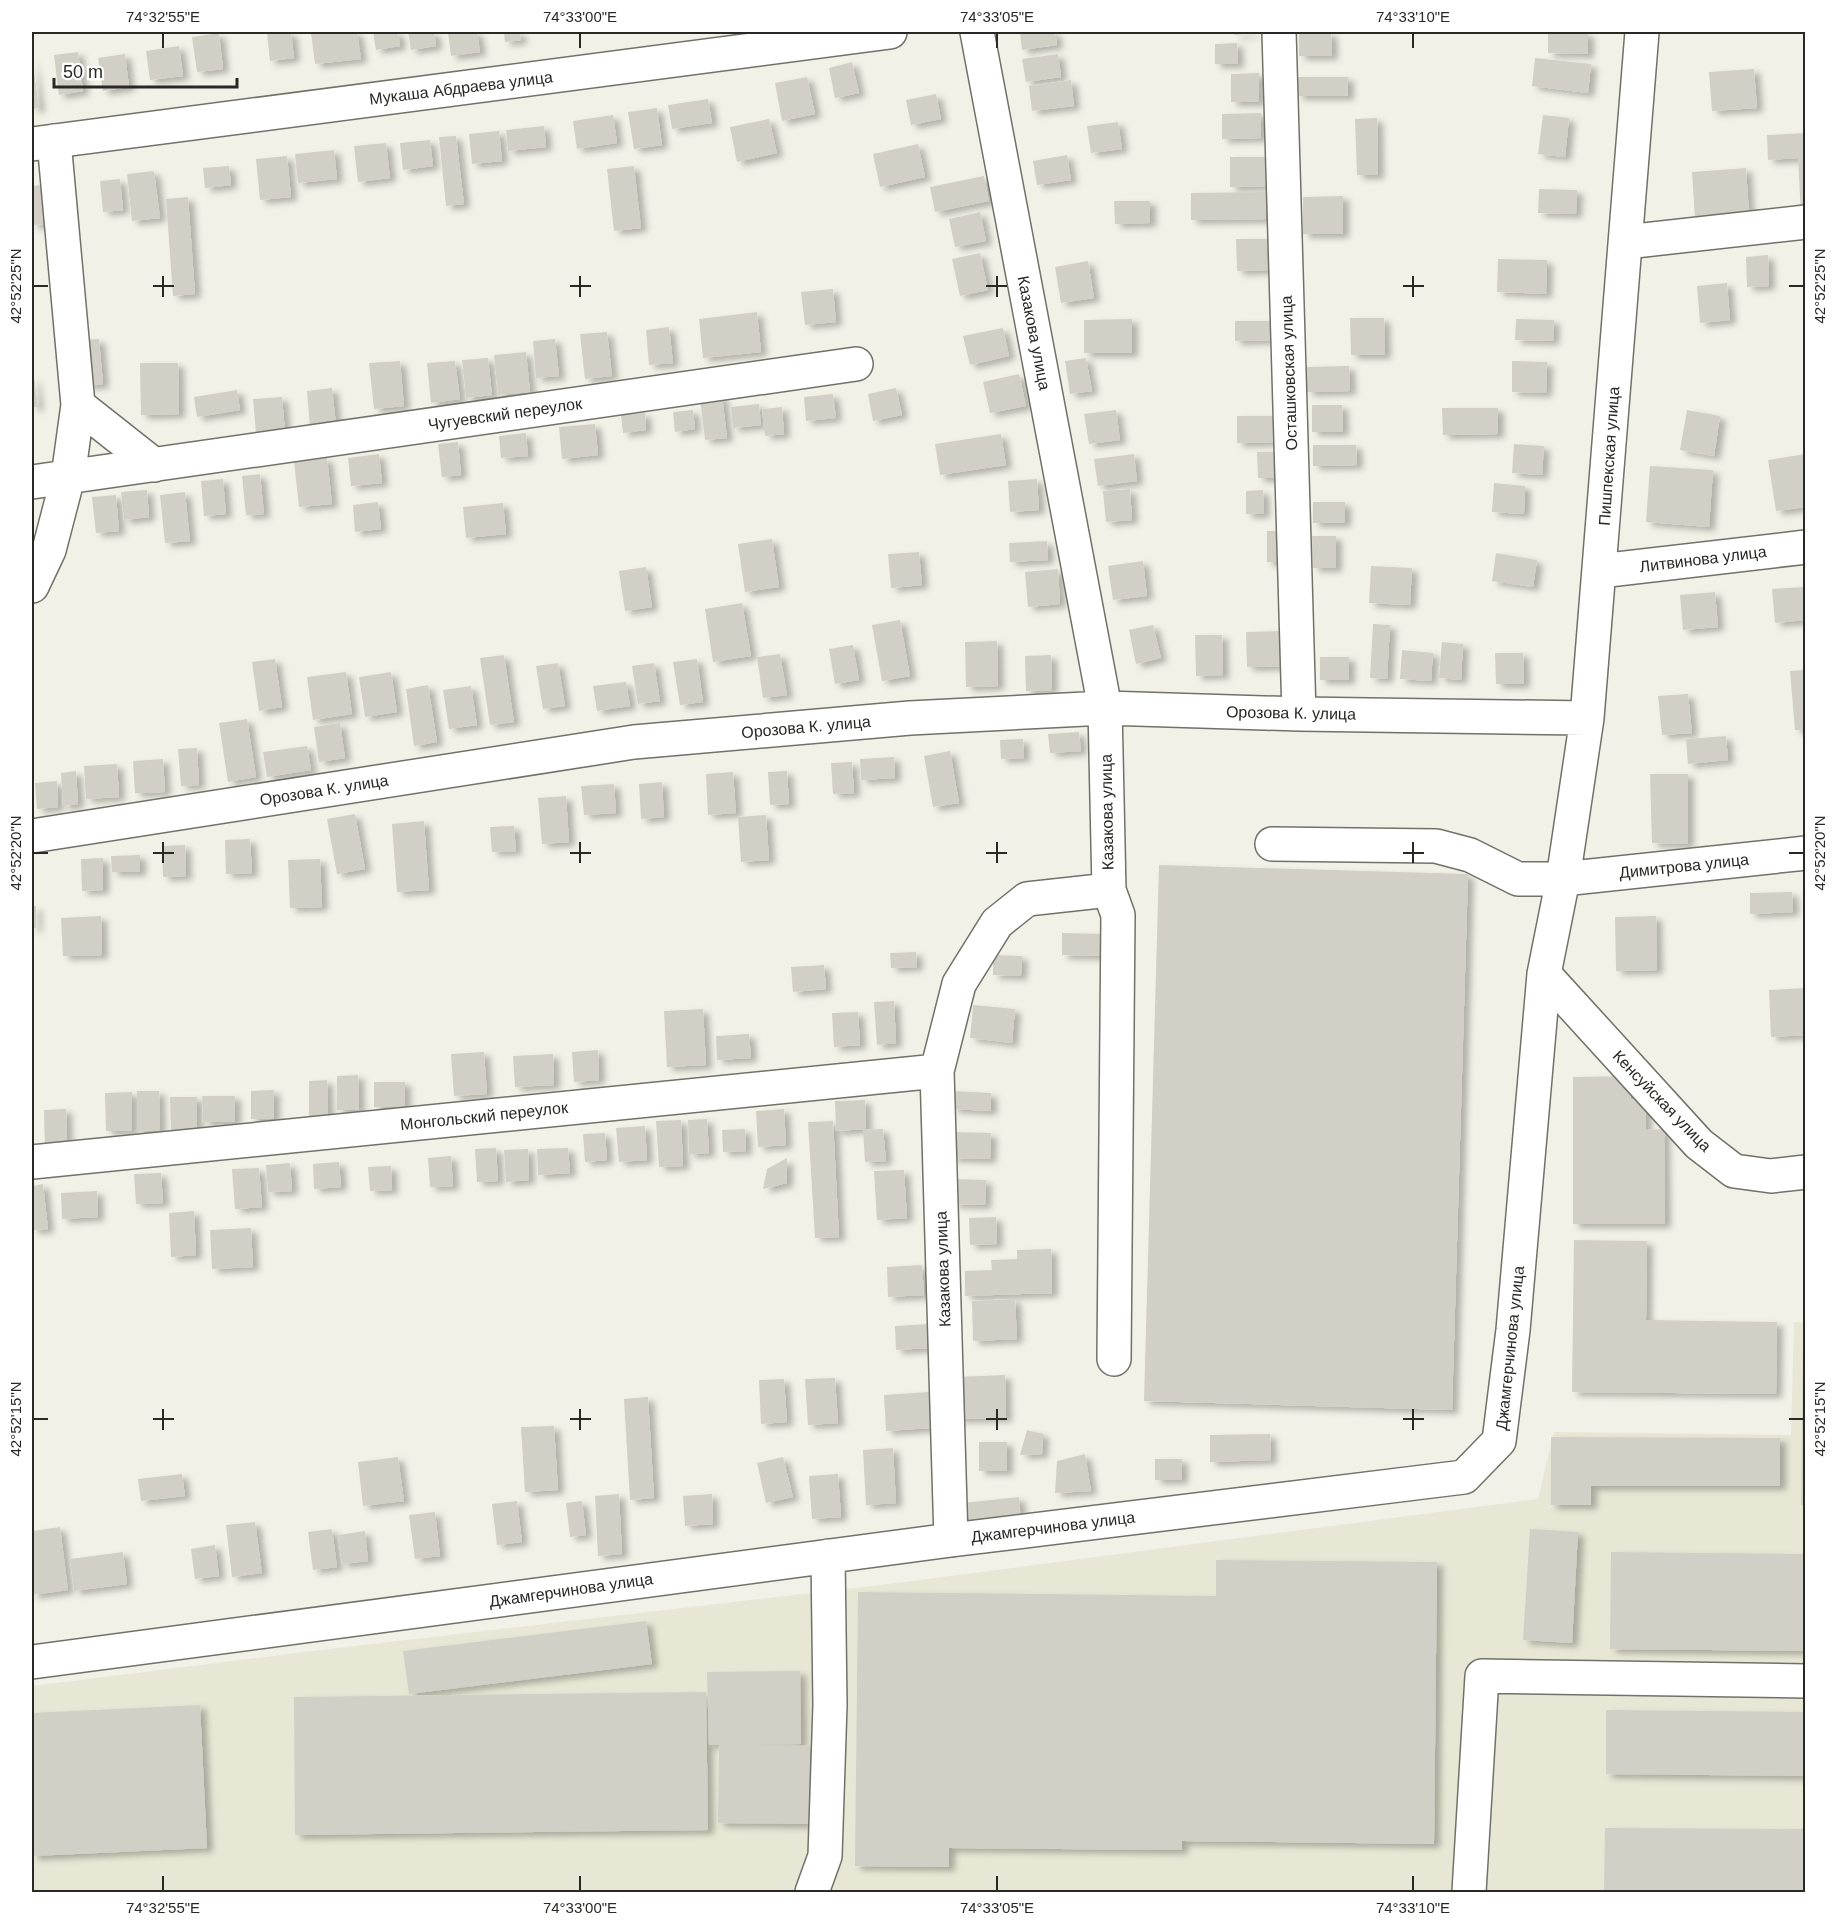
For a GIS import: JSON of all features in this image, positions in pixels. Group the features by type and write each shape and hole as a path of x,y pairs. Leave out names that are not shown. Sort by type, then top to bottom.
{"street":[{"name":"Мукаша Абдраева улица","path":"43,143 701,44 890,32"},
{"name":"Казакова улица","path":"951,1540 938,1071 959,984 998,923 1027,899 1109,890 1106,708 977,32"},
{"name":"Осташковская улица","path":"1278,32 1299,714"},
{"name":"Пишпекская улица","path":"1563,879 1587,718 1642,32"},
{"path":"32,586 49,550 68,477 78,405 43,143"},
{"path":"1626,242 1806,222"},
{"name":"Чугуевский переулок","path":"32,482 856,364"},
{"path":"78,405 154,465"},
{"name":"Литвинова улица","path":"1600,571 1806,547"},
{"name":"Орозова К. улица","path":"32,836 634,742 910,718 1106,708 1299,714 1587,718"},
{"name":"Димитрова улица","path":"1272,844 1436,846 1470,855 1518,879 1563,879 1806,853"},
{"name":"Джамгерчинова улица","path":"32,1662 951,1540 1464,1477 1499,1441 1514,1330 1544,974 1563,879"},
{"path":"1109,890 1118,915 1114,1359"},
{"name":"Кенсуйская улица","path":"1544,974 1699,1144 1734,1171 1771,1176 1806,1172"},
{"name":"Монгольский переулок","path":"32,1162 938,1071"},
{"path":"812,1893 825,1856 830,1705 828,1556"},
{"path":"1469,1893 1482,1676 1806,1681"}],"shaded area":[{"path":"1794,1322 1805,1323 1805,1892 32,1892 32,1686 897,1583 1538,1499 1554,1432 1791,1435"}],"building":[{"path":"267,32 291,32 294,58 270,61"},
{"path":"357,32 361,59 315,64 311,33"},
{"path":"373,32 398,32 400,46 376,50"},
{"path":"408,32 434,32 436,46 411,50"},
{"path":"477,32 480,52 451,56 448,33"},
{"path":"504,32 520,32 521,40 505,42"},
{"path":"1020,32 1055,32 1057,45 1022,50"},
{"path":"1234,32 1255,32 1255,33 1235,35"},
{"path":"1331,32 1332,56 1299,56 1299,33"},
{"path":"1548,32 1588,33 1588,54 1548,53"},
{"path":"219,33 223,69 197,72 192,37"},
{"path":"1237,43 1238,64 1215,64 1215,44"},
{"path":"179,46 183,76 150,80 146,51"},
{"path":"78,52 83,91 59,95 54,55"},
{"path":"125,54 129,87 103,91 98,58"},
{"path":"1058,54 1061,77 1026,82 1022,59"},
{"path":"32,57 39,108 32,109"},
{"path":"1535,58 1591,64 1588,93 1532,86"},
{"path":"852,62 859,93 835,98 829,68"},
{"path":"1754,69 1757,108 1712,111 1709,72"},
{"path":"1259,73 1259,102 1231,102 1231,74"},
{"path":"807,77 815,114 782,121 775,83"},
{"path":"1297,77 1348,77 1348,96 1297,96"},
{"path":"1071,80 1074,106 1032,111 1029,86"},
{"path":"936,94 941,119 911,125 906,100"},
{"path":"708,99 712,123 672,129 668,105"},
{"path":"657,108 662,145 634,149 628,112"},
{"path":"1261,113 1261,138 1222,139 1222,114"},
{"path":"613,115 617,143 577,149 573,121"},
{"path":"1543,115 1569,118 1565,157 1538,154"},
{"path":"1377,118 1378,175 1357,175 1355,119"},
{"path":"769,119 777,153 737,162 730,127"},
{"path":"1118,122 1122,149 1091,153 1087,126"},
{"path":"544,126 546,147 508,151 506,130"},
{"path":"499,131 502,161 472,164 469,134"},
{"path":"1806,133 1806,214 1801,214 1798,158 1768,160 1767,135"},
{"path":"456,136 464,204 446,206 439,137"},
{"path":"430,140 433,166 403,170 400,143"},
{"path":"386,143 390,178 358,182 354,146"},
{"path":"918,144 925,177 880,187 873,154"},
{"path":"334,150 337,179 298,183 295,154"},
{"path":"1067,155 1071,180 1037,185 1033,161"},
{"path":"287,156 291,197 260,200 256,159"},
{"path":"1230,157 1268,157 1268,186 1230,187"},
{"path":"229,166 231,185 205,188 203,168"},
{"path":"634,166 641,228 614,231 607,169"},
{"path":"1746,168 1749,215 1695,218 1692,172"},
{"path":"154,171 160,218 132,221 127,174"},
{"path":"984,176 989,201 935,212 930,187"},
{"path":"120,179 123,210 103,212 100,181"},
{"path":"41,185 46,224 32,225 32,186"},
{"path":"1539,189 1577,190 1576,214 1538,213"},
{"path":"1266,192 1266,219 1191,220 1191,193"},
{"path":"1343,196 1343,234 1303,234 1303,197"},
{"path":"188,197 195,294 173,296 166,199"},
{"path":"1114,201 1150,201 1150,223 1115,224"},
{"path":"980,212 986,241 955,247 949,219"},
{"path":"1236,239 1267,239 1268,270 1237,271"},
{"path":"980,253 988,290 960,296 952,259"},
{"path":"1768,255 1769,286 1747,287 1746,257"},
{"path":"1498,259 1547,260 1546,294 1497,292"},
{"path":"1088,261 1094,298 1061,303 1055,267"},
{"path":"1727,283 1730,320 1700,323 1697,286"},
{"path":"833,289 836,322 805,325 801,292"},
{"path":"757,312 761,352 703,358 699,319"},
{"path":"1350,318 1384,318 1385,355 1351,355"},
{"path":"1132,319 1132,353 1084,353 1084,320"},
{"path":"1516,319 1554,320 1553,341 1515,340"},
{"path":"1235,321 1271,321 1272,340 1235,341"},
{"path":"669,327 673,363 649,365 646,330"},
{"path":"1003,328 1009,356 970,365 963,336"},
{"path":"607,332 612,376 585,379 580,334"},
{"path":"99,339 103,384 87,386 83,340"},
{"path":"555,339 559,376 536,378 533,341"},
{"path":"526,352 530,392 498,395 494,355"},
{"path":"488,358 492,395 466,398 462,360"},
{"path":"1086,358 1092,391 1070,394 1065,361"},
{"path":"400,361 404,406 374,409 369,363"},
{"path":"455,361 460,399 431,403 427,363"},
{"path":"1512,361 1547,362 1546,393 1512,392"},
{"path":"140,363 178,363 179,414 141,415"},
{"path":"1349,366 1350,391 1307,392 1306,367"},
{"path":"1019,374 1026,406 990,413 983,382"},
{"path":"32,378 34,378 38,407 32,407"},
{"path":"332,388 336,425 310,428 307,391"},
{"path":"896,388 902,415 873,421 868,394"},
{"path":"237,390 240,410 197,417 194,397"},
{"path":"833,394 836,418 806,421 804,397"},
{"path":"722,396 727,438 705,440 700,398"},
{"path":"282,397 285,432 256,434 253,399"},
{"path":"759,404 761,425 733,428 731,407"},
{"path":"1312,405 1342,405 1343,432 1312,432"},
{"path":"782,407 784,434 765,436 762,409"},
{"path":"1442,408 1498,408 1498,434 1443,435"},
{"path":"693,410 695,429 675,432 673,412"},
{"path":"1116,410 1120,440 1089,444 1084,414"},
{"path":"1687,410 1720,416 1714,456 1680,450"},
{"path":"645,413 646,430 623,433 621,415"},
{"path":"1237,416 1274,416 1275,442 1237,443"},
{"path":"595,424 598,455 562,459 559,427"},
{"path":"526,433 528,456 501,458 499,436"},
{"path":"1001,434 1006,465 940,475 935,444"},
{"path":"458,442 461,475 442,477 438,444"},
{"path":"1514,444 1544,446 1542,475 1512,473"},
{"path":"1313,445 1356,445 1357,465 1313,466"},
{"path":"1257,452 1286,452 1287,478 1258,478"},
{"path":"379,454 382,483 351,486 348,458"},
{"path":"1134,454 1137,481 1098,486 1094,459"},
{"path":"1806,454 1806,507 1776,511 1768,460"},
{"path":"327,458 332,504 299,507 294,461"},
{"path":"1650,466 1713,470 1709,527 1646,522"},
{"path":"260,474 264,514 246,515 242,476"},
{"path":"223,479 226,514 204,516 201,481"},
{"path":"1037,479 1039,510 1010,512 1008,481"},
{"path":"1494,483 1525,486 1524,514 1492,512"},
{"path":"1130,489 1132,520 1106,522 1103,491"},
{"path":"147,490 149,517 124,520 121,492"},
{"path":"1263,490 1264,514 1246,514 1246,491"},
{"path":"185,492 190,541 165,543 160,495"},
{"path":"116,495 119,531 96,533 92,497"},
{"path":"378,502 381,529 355,532 353,505"},
{"path":"1313,502 1345,502 1345,523 1313,523"},
{"path":"503,503 506,534 466,538 463,507"},
{"path":"1267,531 1284,531 1285,562 1267,562"},
{"path":"1312,536 1336,536 1336,568 1313,568"},
{"path":"772,539 779,587 745,592 738,544"},
{"path":"1047,541 1048,560 1010,562 1009,543"},
{"path":"919,552 922,585 891,588 888,554"},
{"path":"1496,553 1537,560 1533,587 1492,581"},
{"path":"1143,561 1147,596 1113,600 1108,566"},
{"path":"1371,566 1412,568 1410,605 1369,603"},
{"path":"646,567 652,607 625,611 619,571"},
{"path":"1058,569 1060,604 1028,607 1025,572"},
{"path":"1804,587 1806,620 1775,623 1772,589"},
{"path":"1715,592 1718,627 1683,630 1680,595"},
{"path":"742,603 751,656 713,662 705,609"},
{"path":"900,620 910,676 882,681 872,625"},
{"path":"1373,624 1390,625 1387,679 1370,678"},
{"path":"1153,625 1161,658 1136,664 1129,630"},
{"path":"1282,631 1283,666 1247,667 1246,632"},
{"path":"1195,635 1222,635 1223,675 1196,676"},
{"path":"997,641 998,686 966,687 965,642"},
{"path":"1442,642 1463,644 1461,680 1439,678"},
{"path":"853,645 859,680 835,684 829,649"},
{"path":"1402,650 1433,653 1431,681 1400,679"},
{"path":"1495,653 1523,653 1524,684 1496,684"},
{"path":"780,654 787,695 763,698 757,657"},
{"path":"504,655 514,722 490,725 480,658"},
{"path":"1051,655 1052,690 1026,691 1025,656"},
{"path":"1320,657 1349,657 1349,680 1320,680"},
{"path":"275,659 282,707 259,711 252,662"},
{"path":"697,659 703,702 680,705 673,662"},
{"path":"558,663 565,706 543,709 536,666"},
{"path":"654,663 660,701 638,704 632,666"},
{"path":"1806,670 1806,730 1795,730 1790,671"},
{"path":"346,672 352,714 313,720 307,677"},
{"path":"391,672 397,712 365,717 359,677"},
{"path":"626,682 630,706 597,711 593,686"},
{"path":"428,685 437,742 414,746 406,689"},
{"path":"471,686 477,725 449,729 443,690"},
{"path":"1688,694 1692,733 1662,735 1658,696"},
{"path":"247,719 256,777 228,782 219,723"},
{"path":"340,723 345,758 319,762 314,727"},
{"path":"1079,732 1081,751 1050,753 1048,734"},
{"path":"1726,736 1728,760 1688,764 1686,739"},
{"path":"1023,739 1024,758 1001,759 1000,740"},
{"path":"307,746 311,770 267,777 263,752"},
{"path":"197,748 199,785 181,786 178,749"},
{"path":"950,751 959,803 933,807 924,756"},
{"path":"894,757 895,778 861,780 860,759"},
{"path":"163,759 165,792 135,793 133,761"},
{"path":"852,762 854,793 833,794 831,763"},
{"path":"117,764 119,797 86,799 84,766"},
{"path":"76,771 78,804 63,806 61,773"},
{"path":"787,771 789,804 770,805 768,772"},
{"path":"733,772 736,813 708,815 706,774"},
{"path":"1650,774 1688,774 1688,844 1652,843"},
{"path":"57,781 58,807 37,809 35,783"},
{"path":"662,782 664,817 641,819 639,784"},
{"path":"614,784 616,813 584,815 581,786"},
{"path":"566,796 569,842 542,844 538,798"},
{"path":"355,814 365,869 337,874 327,819"},
{"path":"766,815 769,860 741,862 738,817"},
{"path":"424,821 429,890 397,892 392,824"},
{"path":"514,826 516,851 492,852 490,827"},
{"path":"250,839 252,873 226,874 225,840"},
{"path":"185,845 186,876 163,877 162,846"},
{"path":"140,855 140,872 112,872 111,856"},
{"path":"103,858 103,890 82,891 81,859"},
{"path":"320,859 322,907 290,908 288,860"},
{"path":"1159,865 1468,874 1452,1410 1144,1401"},
{"path":"1792,892 1793,912 1750,914 1750,893"},
{"path":"32,906 36,906 36,928 32,928"},
{"path":"101,916 102,955 63,956 61,918"},
{"path":"1656,916 1657,970 1616,971 1615,917"},
{"path":"1062,933 1108,934 1107,956 1062,955"},
{"path":"916,952 917,967 891,968 890,953"},
{"path":"993,955 1022,956 1021,976 993,975"},
{"path":"824,965 826,989 793,992 791,967"},
{"path":"1806,988 1806,1035 1771,1037 1769,990"},
{"path":"894,1001 896,1043 877,1045 874,1002"},
{"path":"973,1005 1015,1009 1012,1043 970,1038"},
{"path":"703,1009 706,1065 667,1067 664,1011"},
{"path":"858,1012 860,1045 834,1047 832,1013"},
{"path":"749,1034 751,1058 717,1060 716,1036"},
{"path":"598,1050 599,1080 574,1082 572,1052"},
{"path":"484,1052 487,1094 454,1096 451,1054"},
{"path":"553,1054 554,1085 515,1087 513,1056"},
{"path":"358,1075 359,1110 337,1110 337,1076"},
{"path":"1631,1076 1631,1099 1646,1099 1646,1130 1664,1129 1665,1224 1573,1224 1573,1077"},
{"path":"327,1080 328,1118 309,1118 309,1081"},
{"path":"374,1082 405,1082 405,1106 374,1107"},
{"path":"274,1090 274,1119 251,1119 251,1091"},
{"path":"137,1091 159,1091 160,1130 137,1131"},
{"path":"952,1091 991,1093 991,1111 952,1109"},
{"path":"132,1092 132,1131 106,1131 105,1093"},
{"path":"202,1096 235,1096 235,1122 203,1122"},
{"path":"170,1097 197,1097 197,1131 171,1131"},
{"path":"865,1100 866,1129 836,1131 835,1101"},
{"path":"66,1109 67,1149 45,1150 44,1110"},
{"path":"784,1109 786,1145 758,1147 756,1111"},
{"path":"707,1119 709,1153 689,1154 688,1120"},
{"path":"681,1120 683,1166 659,1167 656,1121"},
{"path":"833,1121 839,1237 815,1238 808,1122"},
{"path":"645,1126 647,1160 619,1162 616,1128"},
{"path":"745,1129 746,1151 723,1152 722,1130"},
{"path":"883,1129 886,1161 865,1162 863,1130"},
{"path":"952,1132 991,1133 990,1159 951,1158"},
{"path":"605,1133 607,1160 585,1162 583,1134"},
{"path":"496,1148 498,1181 477,1182 475,1149"},
{"path":"568,1148 570,1173 538,1175 537,1149"},
{"path":"528,1149 529,1180 506,1182 504,1150"},
{"path":"451,1156 453,1186 430,1187 428,1158"},
{"path":"787,1158 787,1183 763,1189 767,1169"},
{"path":"339,1162 341,1187 314,1189 313,1164"},
{"path":"290,1163 292,1191 268,1192 266,1165"},
{"path":"391,1166 392,1190 370,1191 368,1167"},
{"path":"259,1168 262,1207 235,1209 232,1169"},
{"path":"904,1170 907,1218 877,1220 874,1171"},
{"path":"161,1173 163,1203 136,1204 134,1174"},
{"path":"954,1179 986,1180 985,1205 953,1204"},
{"path":"43,1184 48,1229 32,1230 32,1186"},
{"path":"97,1191 98,1217 62,1219 61,1193"},
{"path":"194,1211 196,1255 171,1257 169,1213"},
{"path":"996,1217 997,1244 970,1245 969,1218"},
{"path":"251,1228 253,1267 212,1269 210,1230"},
{"path":"1574,1240 1647,1241 1646,1320 1777,1322 1776,1394 1572,1392"},
{"path":"1051,1249 1052,1293 965,1296 965,1271 992,1270 991,1260 1017,1259 1017,1250"},
{"path":"922,1265 924,1295 888,1297 887,1267"},
{"path":"1015,1299 1017,1339 973,1341 972,1301"},
{"path":"928,1324 929,1348 896,1350 895,1326"},
{"path":"1803,1341 1806,1342 1806,1505 1801,1505"},
{"path":"1005,1375 1006,1418 957,1419 956,1377"},
{"path":"835,1378 838,1423 808,1425 805,1379"},
{"path":"784,1379 787,1422 761,1424 759,1380"},
{"path":"929,1392 931,1428 886,1431 884,1395"},
{"path":"648,1397 654,1498 630,1500 624,1399"},
{"path":"554,1426 558,1490 525,1492 521,1427"},
{"path":"1027,1430 1043,1434 1042,1454 1020,1455"},
{"path":"1270,1434 1271,1460 1210,1462 1210,1435"},
{"path":"1551,1437 1780,1438 1780,1486 1591,1486 1591,1505 1551,1505"},
{"path":"979,1442 1007,1442 1007,1471 979,1471"},
{"path":"893,1448 896,1503 866,1505 863,1450"},
{"path":"1085,1454 1091,1491 1055,1493 1057,1461"},
{"path":"398,1457 404,1501 363,1506 358,1462"},
{"path":"783,1457 793,1497 766,1503 757,1463"},
{"path":"1155,1459 1182,1459 1182,1480 1155,1480"},
{"path":"182,1474 185,1496 141,1501 138,1479"},
{"path":"838,1474 841,1517 812,1519 809,1476"},
{"path":"619,1494 622,1554 598,1556 595,1496"},
{"path":"712,1494 713,1524 685,1526 683,1496"},
{"path":"1019,1497 1021,1523 966,1529 963,1503"},
{"path":"517,1501 522,1542 497,1545 492,1504"},
{"path":"582,1501 586,1535 570,1537 566,1503"},
{"path":"435,1512 440,1556 415,1559 409,1515"},
{"path":"255,1522 262,1573 232,1577 226,1525"},
{"path":"60,1527 68,1590 32,1595 32,1531"},
{"path":"332,1529 337,1567 313,1570 308,1532"},
{"path":"1530,1529 1578,1532 1572,1643 1523,1640"},
{"path":"365,1531 368,1561 342,1564 338,1535"},
{"path":"215,1545 219,1576 195,1579 191,1549"},
{"path":"123,1552 127,1584 74,1591 70,1559"},
{"path":"1611,1552 1806,1554 1806,1651 1610,1649"},
{"path":"1216,1560 1437,1562 1434,1844 1182,1841 1182,1850 949,1848 949,1867 855,1866 858,1592 1216,1596"},
{"path":"646,1621 652,1664 409,1694 403,1651"},
{"path":"800,1671 801,1744 756,1745 810,1746 809,1824 718,1823 719,1745 709,1745 707,1672"},
{"path":"706,1692 708,1830 295,1835 294,1697"},
{"path":"200,1705 207,1848 32,1856 32,1713"},
{"path":"1606,1710 1806,1712 1806,1776 1606,1774"},
{"path":"1605,1828 1806,1829 1806,1892 1604,1892"}]}
